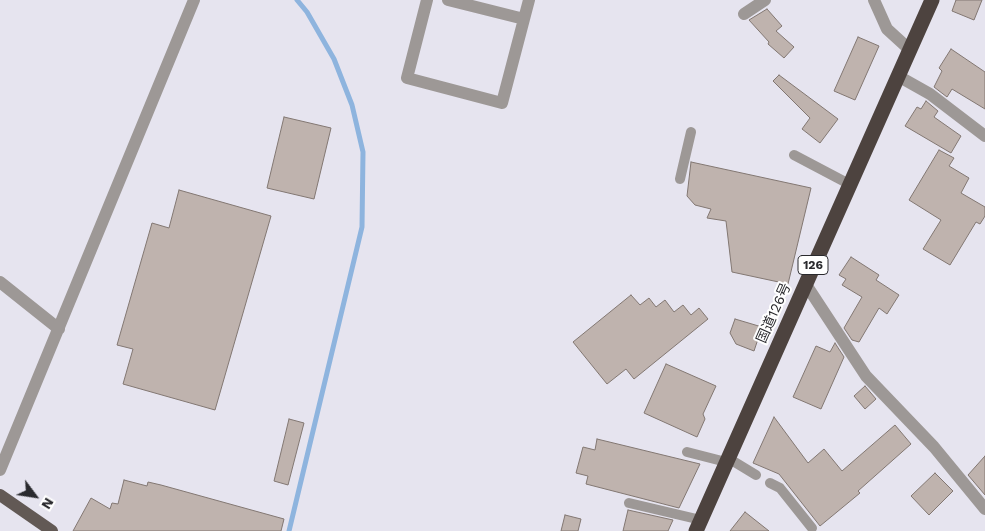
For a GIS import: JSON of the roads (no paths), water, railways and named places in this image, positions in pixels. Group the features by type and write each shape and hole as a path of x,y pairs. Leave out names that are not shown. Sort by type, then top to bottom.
{"highway":[{"name":"国道126号","path":"698,525 932,0"}],"main road":[{"path":"0,495 52,531"}],"street":[{"path":"0,470 194,0"},
{"path":"427,0 406,78 502,103 529,0"},
{"path":"448,0 524,19"},
{"path":"744,14 765,0"},
{"path":"874,0 887,29 910,50"},
{"path":"898,76 930,94 983,129"},
{"path":"0,282 59,329"},
{"path":"805,283 866,376 934,447 985,509"}],"lane":[{"path":"680,179 691,132"},
{"path":"794,155 849,184"},
{"path":"687,452 727,460 756,475"},
{"path":"770,483 780,488 812,528"},
{"path":"629,503 698,525"}],"waterway":[{"path":"289,531 362,227 363,152 352,105 334,59 307,12 297,0"}]}
